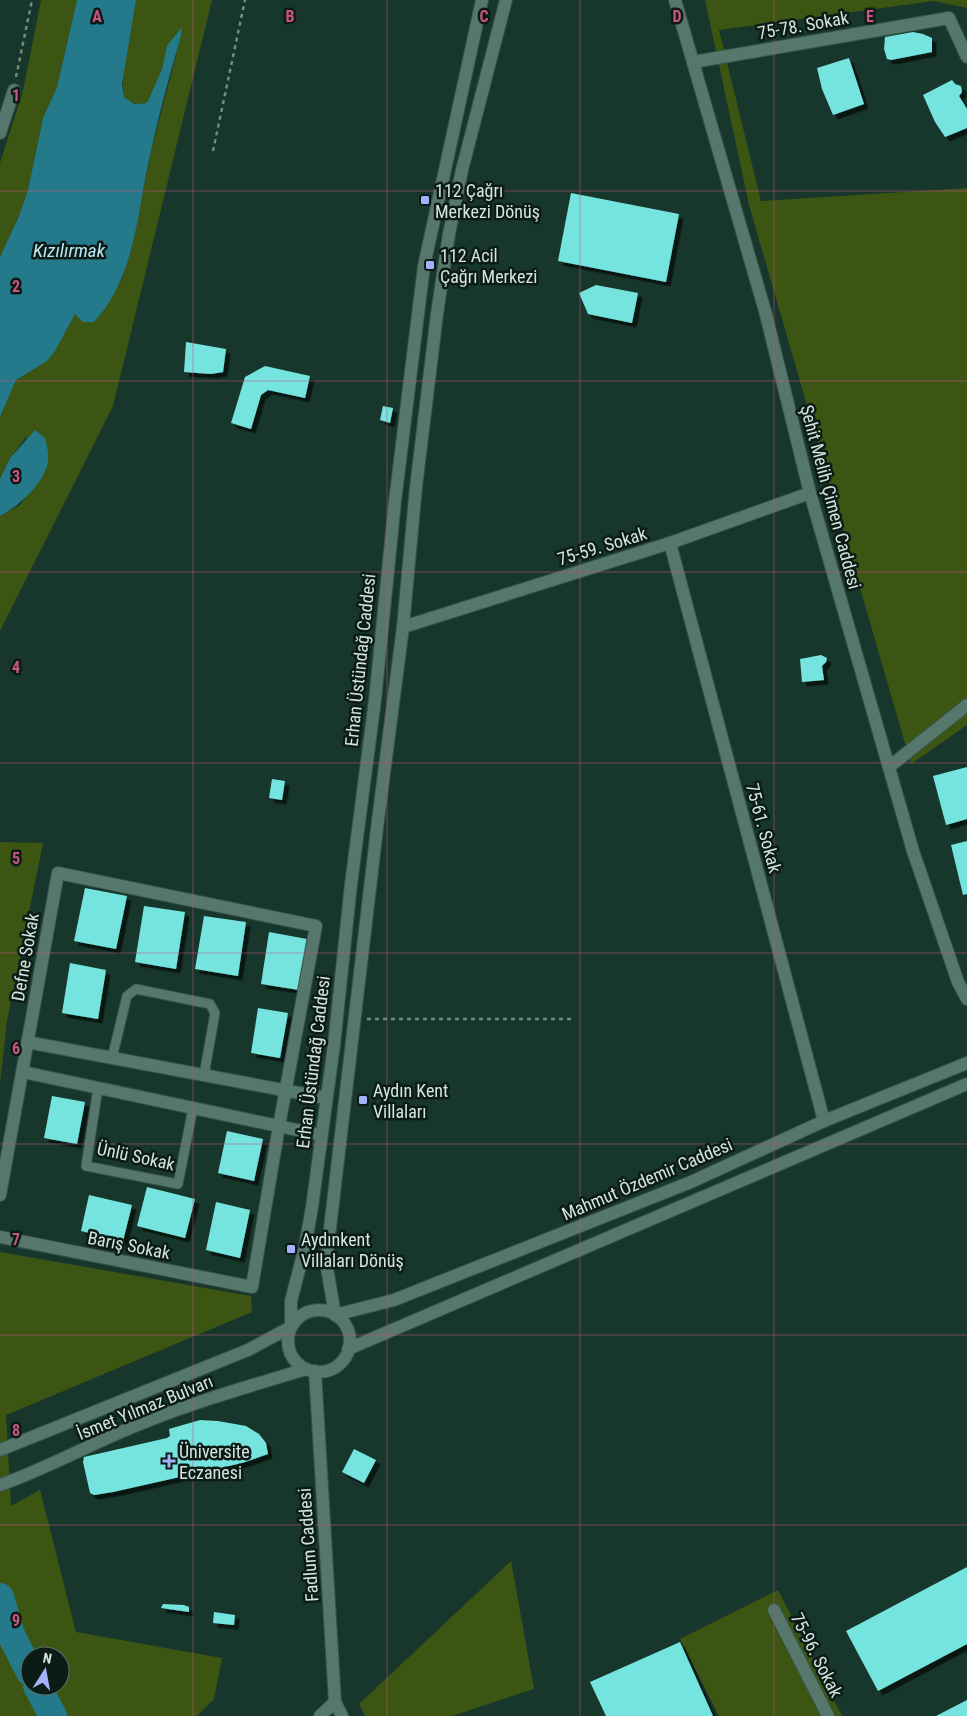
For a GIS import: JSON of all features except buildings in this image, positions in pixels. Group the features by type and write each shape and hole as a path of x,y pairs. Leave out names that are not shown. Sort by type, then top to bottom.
{"street":[{"name":"Erhan Üstündağ Caddesi","path":"291,1327 291,1301 305,1247 336,1028 351,884 375,700 395,501 424,266 482,0"},
{"name":"Erhan Üstündağ Caddesi","path":"335,1316 326,1262 378,820 403,627 416,486 449,234 462,170 506,0"},
{"name":"Şehit Melih Çimen Caddesi","path":"675,0 765,311 810,493 913,851 958,982 967,999"},
{"name":"75-78. Sokak","path":"693,62 949,18 967,57"},
{"path":"0,133 14,90"},
{"name":"75-59. Sokak","path":"403,627 670,543 810,493"},
{"name":"75-61. Sokak","path":"670,543 824,1121"},
{"path":"889,768 967,705"},
{"name":"Defne Sokak","path":"0,1195 58,873 316,926 286,1091"},
{"path":"27,1042 326,1098"},
{"name":"Mahmut Özdemir Caddesi","path":"335,1316 394,1300 691,1182 824,1121 967,1063"},
{"path":"23,1072 321,1135"},
{"path":"348,1349 967,1084"},
{"path":"279,1126 286,1091"},
{"name":"Barış Sokak","path":"0,1238 252,1287 279,1126"},
{"path":"323,1310 335,1316 347,1328 349,1339 344,1359 326,1371 310,1370 292,1356 288,1337 291,1327 296,1319 312,1311 323,1310"},
{"name":"İsmet Yılmaz Bulvarı","path":"0,1450 24,1442 248,1350 291,1327"},
{"name":"İsmet Yılmaz Bulvarı","path":"0,1485 40,1471 139,1424 220,1396 310,1370"},
{"name":"Fadlum Caddesi","path":"310,1370 336,1702 342,1716"},
{"name":"75-96. Sokak","path":"774,1610 828,1716"},
{"path":"320,1716 336,1702"}],"lane":[{"path":"112,1058 127,996 136,989 210,1004 215,1013 204,1075"},
{"name":"Ünlü Sokak","path":"98,1088 86,1166 178,1184 193,1108"}],"path":[{"path":"14,90 32,0"},
{"path":"212,151 245,0"},
{"path":"356,1018 575,1019"}],"green space":[{"path":"41,0 77,0 57,87 43,118 28,190 19,216 0,257 0,163 23,91"},
{"path":"136,0 212,0 113,406 0,631 0,516 20,505 42,474 26,437 10,458 0,479 0,417 16,380 55,351 75,313 121,281 132,246 151,151 180,40 167,46 162,69 147,103 134,104 124,97 122,71"},
{"path":"705,0 967,0 967,8 934,1 719,30 761,201 967,188 967,725 911,764 749,205"},
{"path":"0,842 43,843 7,1021 0,1083"},
{"path":"0,1252 251,1296 252,1312 6,1415 11,1506 40,1490 76,1632 222,1658 214,1699 197,1716 0,1716"},
{"path":"511,1561 534,1689 452,1716 365,1716 359,1704"},
{"path":"778,1590 842,1716 719,1716 680,1639"}],"water":[{"name":"Kızılırmak","path":"77,0 136,0 122,84 124,97 134,104 147,103 162,69 167,46 182,27 180,40 154,137 133,241 119,284 108,304 94,322 83,322 75,314 55,351 47,361 16,380 0,417 0,257 19,216 28,190 43,118 57,87"},
{"path":"35,430 45,438 48,450 46,469 42,478 30,493 15,507 0,516 0,479 10,458"}],"waterway":[{"path":"0,1597 11,1635 20,1653"},
{"path":"42,1696 53,1716"}],"place":[{"name":"112 Çağrı Merkezi Dönüş","path":"425,200"},
{"name":"112 Acil Çağrı Merkezi","path":"430,265"},
{"name":"Aydın Kent Villaları","path":"363,1100"},
{"name":"Aydınkent Villaları Dönüş","path":"291,1249"},
{"name":"Üniversite Eczanesi","path":"169,1461"}]}
